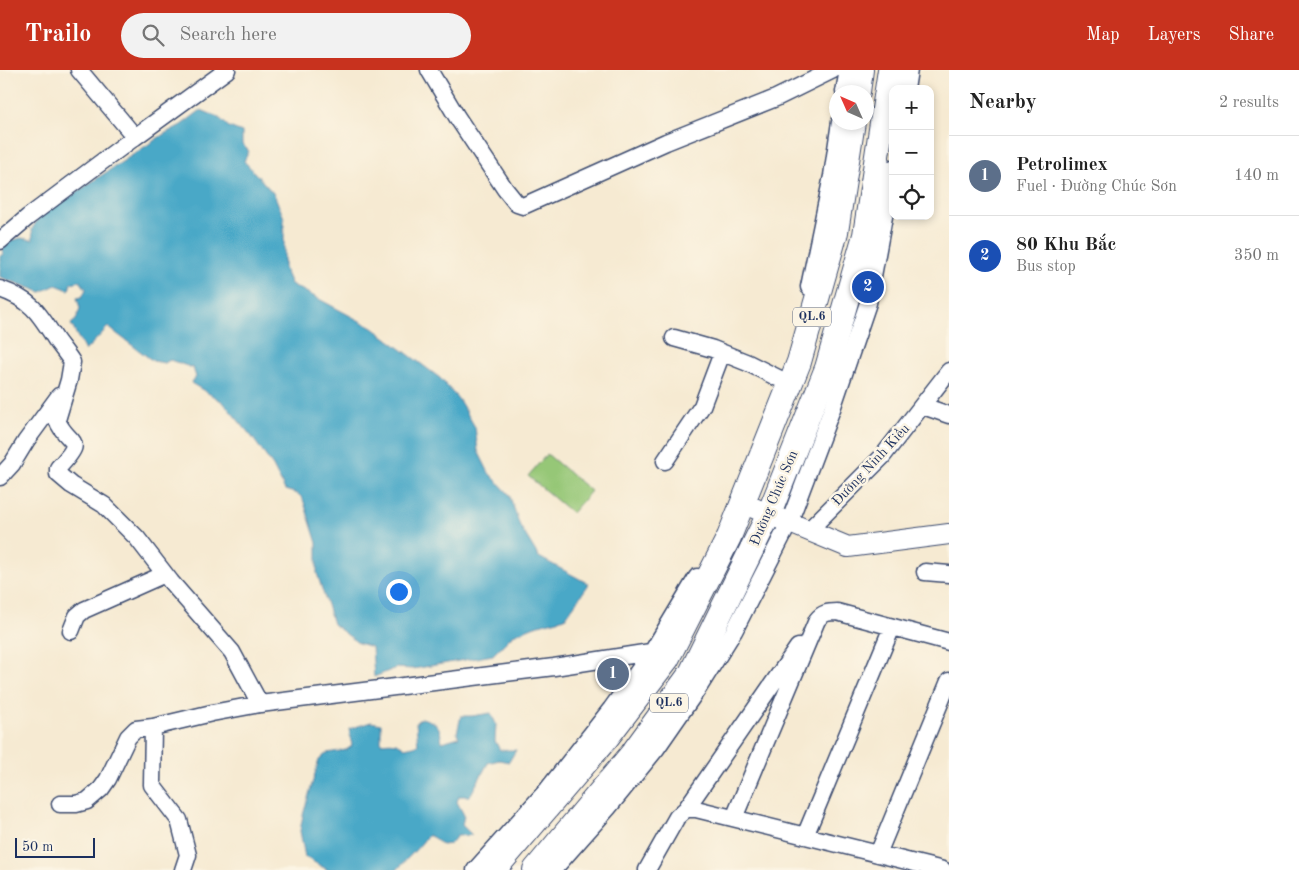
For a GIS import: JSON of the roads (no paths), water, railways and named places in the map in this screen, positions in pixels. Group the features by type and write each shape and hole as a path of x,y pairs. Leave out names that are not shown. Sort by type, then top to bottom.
{"highway":[{"path":"859,85 861,70"},
{"name":"Đường Chúc Sơn","path":"535,870 632,754 691,673 789,523 827,368 865,235 890,70"},
{"name":"Đường Chúc Sơn","path":"494,870 605,740 668,658 662,651 728,537 786,382 799,362 836,232 852,130"}],"main road":[{"path":"742,503 852,547 899,539 949,534"}],"street":[{"path":"79,70 135,137"},
{"path":"0,241 28,217 227,70"},
{"path":"429,70 505,189 517,204 523,206 666,142 776,98 832,70"},
{"path":"845,85 848,70"},
{"path":"907,85 909,70"},
{"name":"Đường Chúc Sơn","path":"475,870 548,789 662,651 760,444 786,382 807,298 832,176 839,130"},
{"name":"Đường Chúc Sơn","path":"553,870 656,750 734,631 789,523 832,409 868,303 892,175"},
{"path":"0,289 25,300 42,318 72,362 72,368 57,420 72,441 74,448 72,453 58,468 58,474 71,485 104,505 137,538 165,574 232,652 260,704"},
{"path":"674,338 748,363 786,382"},
{"path":"664,462 702,406 722,353"},
{"name":"Đường Ninh Kiều","path":"789,523 882,457 949,372"},
{"path":"0,477 12,464 26,441 67,386"},
{"path":"923,406 949,415"},
{"path":"925,572 949,574"},
{"path":"71,631 77,616 84,610 165,574"},
{"path":"647,870 678,817 686,809 817,620 826,613 836,612 949,642"},
{"path":"734,818 817,620"},
{"path":"805,836 892,627"},
{"path":"60,804 76,804 87,801 94,795 108,779 130,733 140,727 153,727 260,704 662,651"},
{"path":"878,854 949,682"},
{"path":"153,727 152,786 179,820 188,855 183,870"},
{"path":"686,809 696,808 943,870"}],"water":[{"path":"201,110 218,117 229,127 242,132 242,144 249,151 244,161 274,194 284,218 284,268 291,284 373,328 440,378 459,400 475,427 478,451 489,473 509,494 520,526 539,557 589,584 565,618 535,626 513,635 493,655 413,669 396,668 374,677 372,647 358,643 333,624 317,573 317,543 303,499 298,494 285,490 273,466 223,402 191,383 196,377 193,368 170,360 165,363 153,361 108,327 85,351 71,324 76,320 80,308 77,298 82,297 86,289 80,281 71,283 69,290 56,285 41,292 0,277 0,256 3,254 3,243 21,238 33,240 32,229 42,212 72,195 164,134 181,125"},
{"path":"491,713 496,724 495,741 500,750 516,750 509,762 499,760 488,763 470,796 459,796 457,802 464,815 462,825 472,835 457,836 450,844 442,845 428,835 397,870 328,870 305,857 300,831 319,760 327,753 346,750 352,746 349,729 371,722 381,724 381,743 393,742 405,748 418,745 416,722 422,718 437,726 442,742 459,737 457,733 461,716"}],"place":[{"name":"80 Khu Bắc","path":"868,287"},
{"name":"Petrolimex","path":"613,674"}]}
